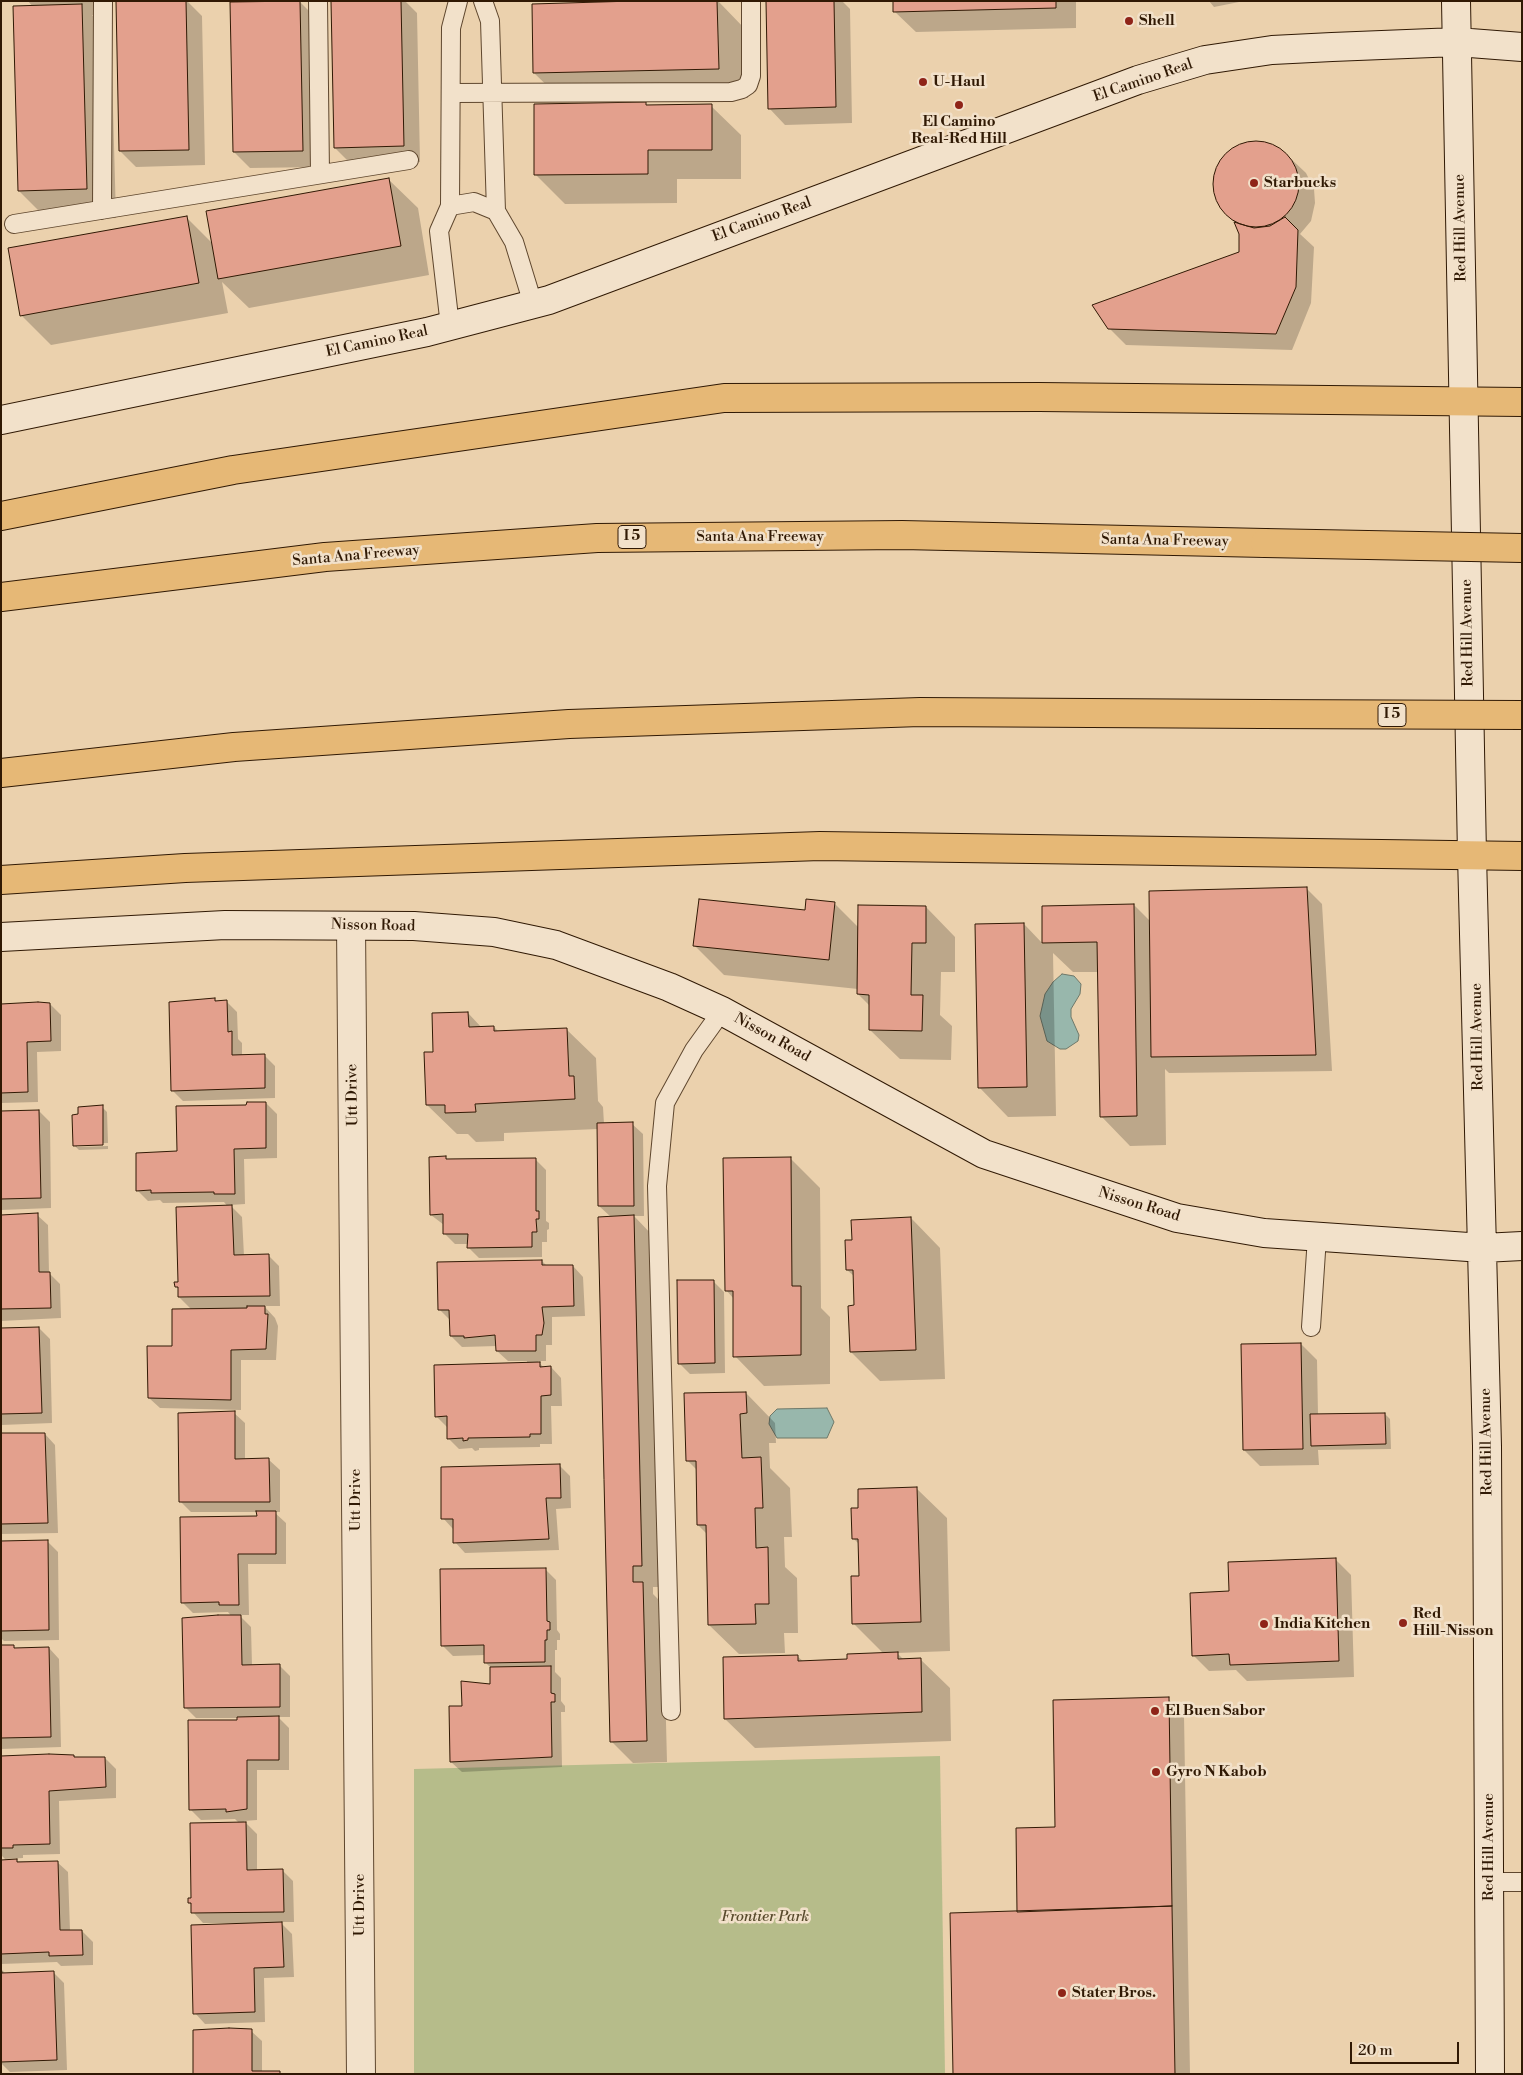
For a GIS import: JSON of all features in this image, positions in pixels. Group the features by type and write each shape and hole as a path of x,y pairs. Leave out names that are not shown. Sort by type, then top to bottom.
{"highway":[{"path":"1,516 233,470 724,398 1049,398 1522,402"},
{"name":"Santa Ana Freeway","path":"1,597 325,557 597,538 902,536 1522,548"},
{"name":"I 5","path":"1,773 234,747 569,724 920,712 1522,715"},
{"path":"1,880 185,868 820,846 1522,856"}],"main road":[{"name":"Red Hill Avenue","path":"1456,1 1472,855 1488,1484 1490,2074"},
{"name":"El Camino Real","path":"1,420 450,326 533,304 1138,80 1205,60 1272,50 1457,42 1522,47"},
{"name":"Nisson Road","path":"1,938 225,925 414,926 494,932 556,945 669,987 722,1011 984,1154 1177,1218 1264,1234 1483,1248 1522,1246"},
{"name":"Utt Drive","path":"351,926 361,2074"}],"lane":[{"path":"102,210 103,1"},
{"path":"318,1 320,174"},
{"path":"450,326 439,231 450,206 451,28 458,1"},
{"path":"483,1 490,21 496,211 514,242 533,304"},
{"path":"451,92 731,92 742,89 748,85 751,76 751,1"},
{"path":"14,224 409,160"},
{"path":"450,206 474,202 496,211"},
{"path":"671,1711 657,1186 665,1102 694,1050 722,1011"},
{"path":"1312,1327 1317,1237"},
{"path":"1490,1882 1522,1882"}],"green space":[{"name":"Frontier Park","path":"940,1756 945,2074 414,2074 414,1769"}],"water":[{"path":"1062,974 1074,976 1081,984 1080,994 1071,1009 1071,1017 1079,1035 1078,1041 1066,1049 1060,1049 1047,1041 1040,1016 1045,994 1053,982"},
{"path":"827,1408 834,1422 827,1438 777,1438 769,1424 770,1416 777,1409"}],"building":[{"path":"116,1 186,1 189,150 119,151"},
{"path":"300,1 303,151 233,152 230,2"},
{"path":"331,1 401,1 404,146 334,148"},
{"path":"717,1 719,69 533,73 532,4"},
{"path":"766,1 834,1 836,107 768,109"},
{"path":"893,1 1056,1 1056,8 893,12"},
{"path":"82,4 87,189 18,191 13,6"},
{"path":"646,102 646,105 712,104 712,150 648,150 648,174 534,175 534,104"},
{"path":"1256,141 1273,144 1287,153 1296,167 1299,184 1296,201 1287,215 1273,224 1256,227 1239,224 1225,215 1216,201 1213,184 1216,167 1225,153 1239,144"},
{"path":"389,178 401,246 218,279 206,211"},
{"path":"187,216 199,283 20,316 8,248"},
{"path":"1285,217 1298,230 1296,287 1276,334 1108,329 1092,305 1239,252 1239,234 1234,222 1254,228 1270,226"},
{"path":"1307,887 1316,1055 1151,1057 1149,891"},
{"path":"699,899 805,910 806,899 835,902 829,960 693,946"},
{"path":"1134,904 1137,1116 1100,1117 1097,942 1042,943 1042,906"},
{"path":"858,905 926,906 926,943 912,943 911,995 923,995 922,1031 869,1030 869,995 857,994"},
{"path":"1024,923 1027,1087 978,1088 975,924"},
{"path":"215,998 215,1001 227,1000 228,1032 232,1031 232,1055 265,1054 265,1088 171,1091 169,1002"},
{"path":"50,1003 51,1041 27,1042 28,1092 1,1093 1,1004"},
{"path":"468,1012 469,1027 494,1026 494,1031 567,1028 569,1076 574,1076 575,1099 475,1104 476,1112 445,1113 445,1105 426,1105 424,1052 433,1052 432,1013"},
{"path":"247,1102 266,1102 266,1148 234,1149 235,1194 214,1194 214,1192 151,1193 151,1190 136,1191 136,1153 177,1151 176,1106 246,1105"},
{"path":"103,1105 103,1145 73,1146 72,1115 78,1114 78,1107"},
{"path":"39,1110 41,1198 1,1199 1,1111"},
{"path":"633,1122 634,1206 598,1206 597,1123"},
{"path":"446,1156 446,1159 536,1158 536,1211 539,1211 539,1219 536,1219 537,1232 532,1232 532,1247 467,1248 468,1234 443,1234 443,1214 430,1215 429,1157"},
{"path":"791,1157 792,1286 801,1286 801,1355 733,1357 733,1291 725,1291 723,1158"},
{"path":"232,1205 234,1255 269,1254 270,1296 178,1297 178,1287 175,1287 174,1282 178,1282 176,1207"},
{"path":"38,1213 39,1272 50,1272 51,1308 1,1309 1,1215"},
{"path":"634,1215 642,1566 633,1566 633,1582 643,1582 647,1741 610,1742 598,1217"},
{"path":"911,1217 916,1350 850,1352 848,1306 854,1305 853,1270 846,1270 845,1240 852,1240 851,1220"},
{"path":"542,1260 542,1265 573,1265 574,1306 542,1307 544,1323 542,1335 536,1335 536,1351 496,1351 495,1335 464,1338 464,1336 450,1336 449,1310 438,1310 437,1262"},
{"path":"677,1280 714,1280 715,1363 678,1364"},
{"path":"247,1306 265,1306 265,1314 268,1314 266,1349 231,1350 231,1400 148,1398 147,1346 172,1346 172,1309 247,1308"},
{"path":"39,1327 42,1413 1,1414 1,1328"},
{"path":"1301,1343 1303,1449 1243,1450 1241,1344"},
{"path":"540,1362 540,1367 551,1366 551,1395 541,1396 541,1434 530,1434 530,1437 468,1438 468,1440 463,1441 463,1438 447,1439 447,1416 435,1417 434,1365"},
{"path":"746,1392 747,1413 740,1414 742,1458 761,1457 763,1508 755,1508 756,1548 768,1547 769,1604 755,1604 756,1624 708,1625 706,1525 697,1525 696,1461 686,1461 684,1393"},
{"path":"235,1411 235,1459 269,1458 270,1502 179,1502 178,1413"},
{"path":"1385,1413 1386,1444 1311,1446 1310,1414"},
{"path":"1,1433 45,1433 48,1523 1,1524"},
{"path":"560,1464 561,1498 546,1498 549,1539 453,1543 453,1519 441,1519 441,1467"},
{"path":"917,1487 921,1622 852,1624 851,1576 859,1576 858,1539 852,1539 851,1508 858,1508 858,1489"},
{"path":"256,1511 276,1511 276,1554 238,1554 239,1605 219,1605 219,1602 181,1603 180,1517 257,1516"},
{"path":"48,1540 49,1630 1,1631 1,1541"},
{"name":"India Kitchen","path":"1336,1558 1339,1661 1230,1665 1229,1654 1192,1656 1190,1593 1229,1591 1228,1562"},
{"path":"546,1568 547,1621 550,1622 550,1630 547,1630 547,1640 545,1640 545,1662 484,1663 484,1645 441,1646 440,1569"},
{"path":"241,1615 242,1665 280,1664 280,1707 184,1708 182,1618"},
{"path":"1,1645 14,1645 14,1648 49,1647 51,1737 1,1738"},
{"path":"898,1652 898,1659 921,1658 922,1712 724,1719 723,1657 798,1655 798,1661 847,1659 847,1654"},
{"path":"551,1666 551,1693 555,1694 555,1702 551,1702 552,1757 450,1762 449,1706 462,1706 461,1681 490,1684 490,1667"},
{"path":"1169,1697 1172,1906 1017,1912 1016,1828 1055,1827 1053,1700"},
{"path":"279,1716 279,1760 247,1760 247,1809 226,1812 226,1809 189,1810 188,1720 237,1720 237,1717"},
{"path":"74,1755 74,1757 105,1757 106,1787 49,1791 50,1844 13,1845 13,1848 1,1848 1,1756"},
{"path":"246,1822 247,1870 283,1869 284,1912 191,1913 191,1903 188,1903 188,1898 191,1898 190,1823"},
{"path":"17,1859 17,1862 58,1861 60,1930 82,1930 83,1955 49,1956 49,1952 1,1954 1,1860"},
{"name":"Stater Bros.","path":"1172,1906 1175,2074 953,2074 950,1913"},
{"path":"282,1922 284,1967 254,1968 255,2012 193,2014 191,1925"},
{"path":"1,1968 2,1973 54,1971 57,2060 1,2062"},
{"path":"252,2029 252,2071 280,2071 280,2074 193,2074 193,2030"}],"place":[{"name":"Shell","path":"1129,21"},
{"name":"U-Haul","path":"923,82"},
{"name":"El Camino Real-Red Hill","path":"959,105"},
{"name":"Starbucks","path":"1254,183"},
{"name":"Red Hill-Nisson","path":"1403,1623"},
{"name":"India Kitchen","path":"1264,1624"},
{"name":"El Buen Sabor","path":"1155,1711"},
{"name":"Gyro N Kabob","path":"1156,1772"},
{"name":"Stater Bros.","path":"1062,1993"}]}
